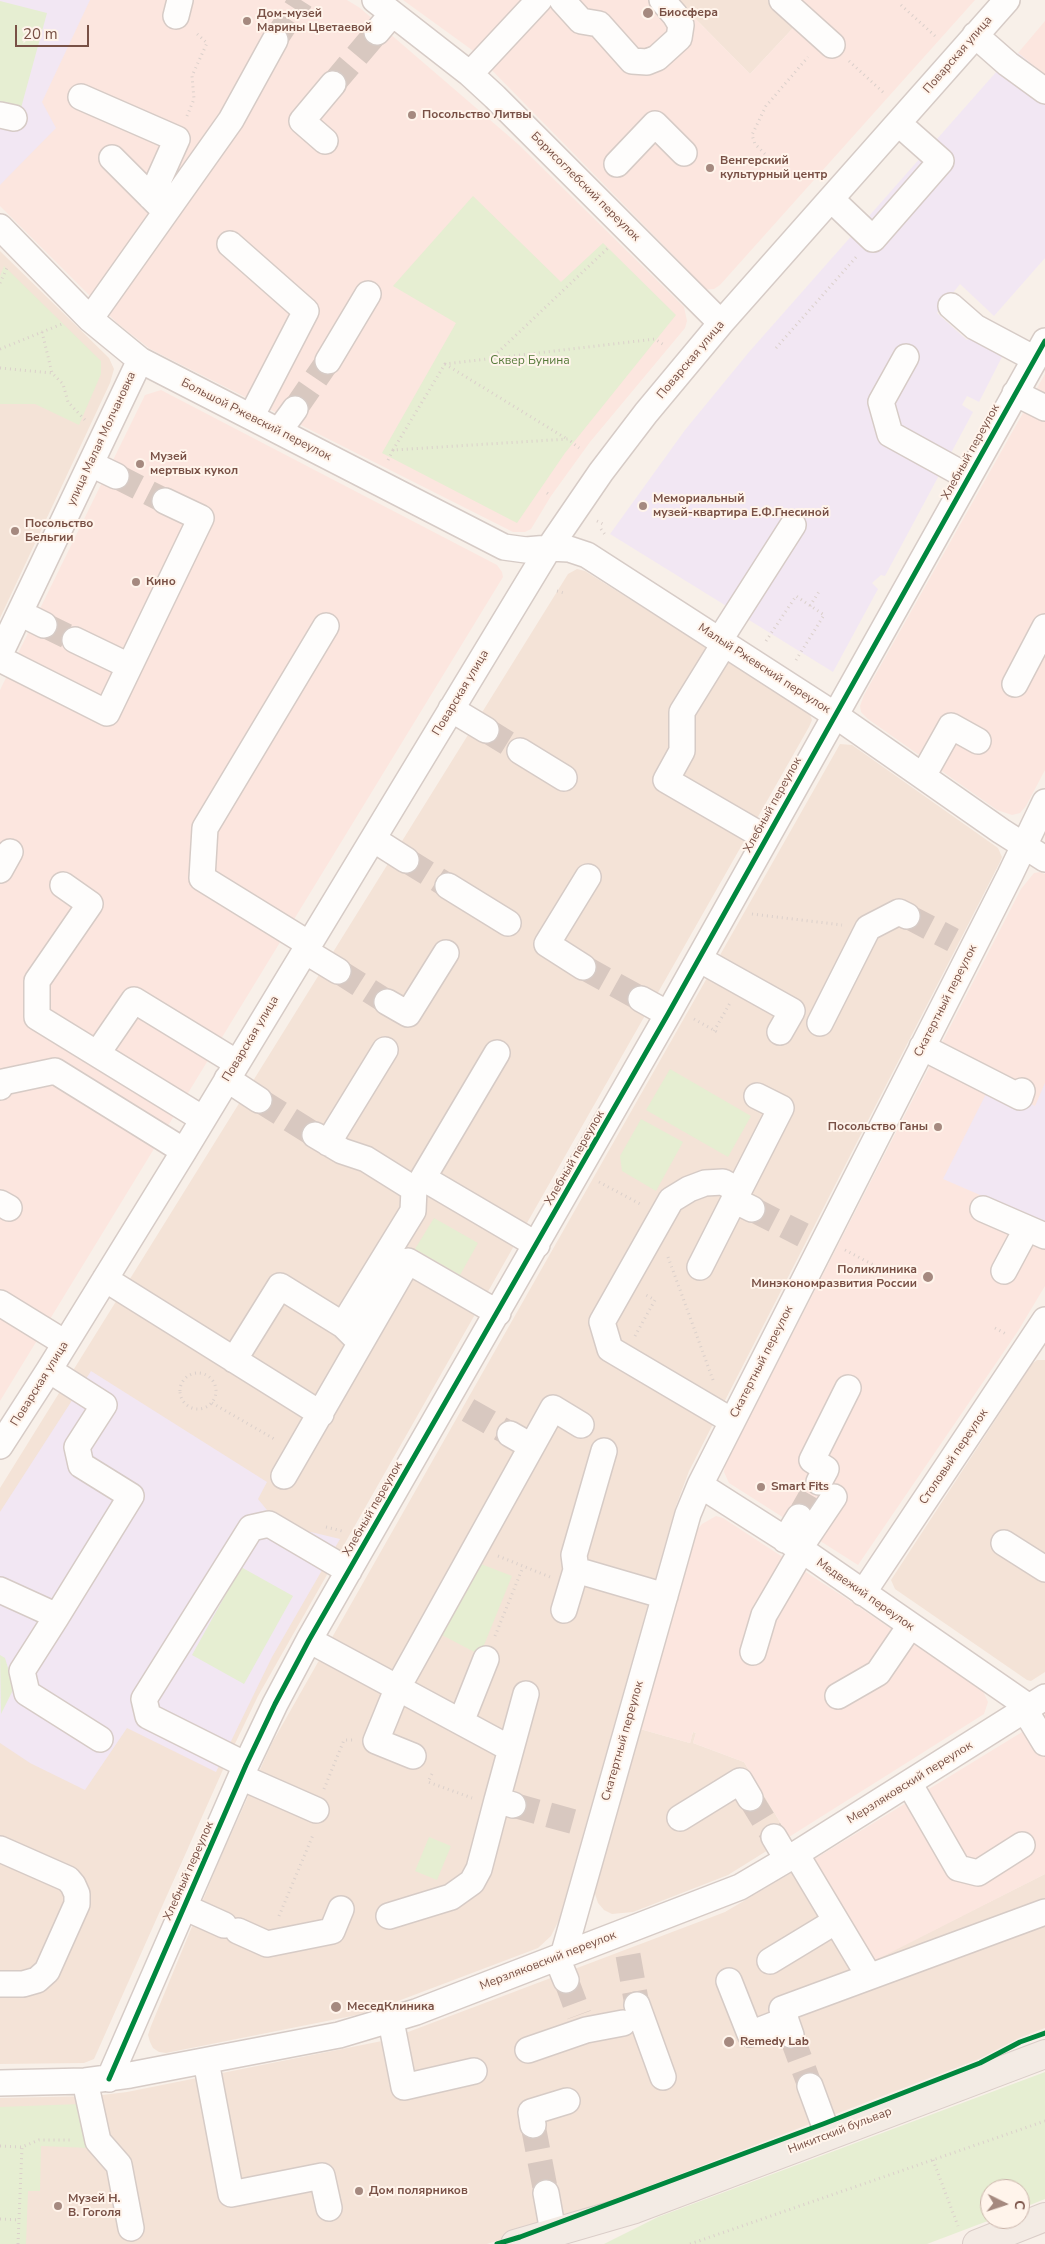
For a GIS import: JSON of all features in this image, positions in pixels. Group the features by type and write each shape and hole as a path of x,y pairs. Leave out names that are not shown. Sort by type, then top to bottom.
{"main road":[{"name":"Никитский бульвар","path":"514,2244 559,2238 1045,2054"},
{"path":"968,2238 1006,2239 1045,2217"}],"street":[{"path":"470,74 539,0"},
{"path":"562,0 581,21 599,24 632,61 647,62 657,58 678,38 681,26 675,15 662,0"},
{"path":"782,0 835,48"},
{"name":"Поварская улица","path":"0,1446 50,1370 184,1151 549,548 601,472 646,413 721,323 1007,0"},
{"name":"Борисоглебский переулок","path":"381,15 470,74 721,323"},
{"path":"975,35 1008,64 1045,91"},
{"path":"78,320 159,204 231,120 276,40"},
{"path":"325,141 302,120 333,84"},
{"path":"81,97 177,139 159,204"},
{"path":"831,198 873,239 941,161 898,123"},
{"path":"590,193 655,124 684,153"},
{"path":"112,158 159,204"},
{"name":"Большой Ржевский переулок","path":"0,228 78,320 140,360 504,547 526,550 549,548"},
{"path":"230,244 306,311 251,417"},
{"path":"328,362 368,294"},
{"path":"951,306 976,327 1040,350"},
{"name":"Хлебный переулок","path":"97,2080 184,1907 275,1704 309,1640 349,1571 458,1405 498,1313 537,1245 680,1016 699,959 1040,350"},
{"path":"906,358 882,402 890,434 968,477"},
{"name":"улица Малая Молчановка","path":"2,646 20,613 140,360"},
{"path":"1016,393 1045,408"},
{"path":"279,431 295,408"},
{"path":"90,464 116,476"},
{"path":"2,646 106,713 201,518 165,501"},
{"path":"766,838 666,780 682,751 682,712 793,525"},
{"name":"Малый Ржевский переулок","path":"549,548 568,549 587,555 835,715 1045,859"},
{"path":"20,613 44,624"},
{"path":"326,626 205,828 202,878 338,971"},
{"path":"1015,684 1045,627"},
{"path":"75,640 129,666"},
{"path":"451,709 486,730"},
{"path":"923,776 951,726 978,741"},
{"path":"520,751 564,778"},
{"name":"Скатертный переулок","path":"562,1964 588,1826 665,1596 688,1514 700,1485 922,1047 963,945 1024,846 1045,802"},
{"path":"373,839 406,860"},
{"path":"583,967 547,944 588,877"},
{"path":"63,885 90,904 37,981 37,1017 203,1119"},
{"path":"448,886 508,923"},
{"path":"820,1022 868,928 899,912 908,916"},
{"path":"387,1002 408,1014 446,953"},
{"path":"699,959 792,1011 780,1032"},
{"path":"641,999 680,1016"},
{"path":"97,1054 134,1000 232,1071 259,1100"},
{"path":"922,1047 1020,1097 1022,1091"},
{"path":"343,1325 413,1211 414,1189 366,1159 342,1151 322,1139 385,1050"},
{"path":"497,1052 423,1178 537,1245"},
{"path":"0,1087 3,1082 55,1071 184,1151"},
{"path":"700,1267 742,1200 781,1108 757,1096"},
{"path":"732,1421 610,1349 602,1322 671,1200 688,1189 706,1183 723,1182 742,1200"},
{"path":"983,1209 1036,1232 1004,1271"},
{"path":"284,1476 408,1262 498,1313"},
{"path":"105,1279 321,1414"},
{"path":"234,1360 280,1286 343,1325 361,1343"},
{"path":"0,1303 65,1344"},
{"name":"Столовый переулок","path":"863,1593 1043,1329"},
{"path":"50,1370 104,1405 77,1447 81,1465 132,1496 22,1671 27,1693 100,1739"},
{"path":"753,1652 764,1615 795,1546 826,1490 826,1469 812,1460 848,1388"},
{"path":"413,1756 376,1742 398,1687 553,1408 581,1425"},
{"path":"510,1434 531,1446"},
{"path":"564,1610 574,1577 574,1555 604,1451"},
{"name":"Медвежий переулок","path":"700,1485 795,1546 910,1626 1033,1704"},
{"path":"795,1546 798,1517"},
{"path":"316,1810 148,1716 144,1699 251,1528 269,1524 349,1571"},
{"path":"1004,1542 1045,1569"},
{"path":"574,1577 665,1596"},
{"path":"0,1590 57,1616"},
{"path":"838,1696 878,1673 910,1626"},
{"path":"309,1640 511,1749"},
{"path":"461,1722 486,1659"},
{"path":"389,1916 451,1897 472,1882 505,1803 511,1749 526,1694"},
{"path":"1033,1704 1045,1742"},
{"name":"Мерзляковский переулок","path":"0,2083 97,2080 340,2035 391,2021 626,1944 740,1887 792,1857 1033,1704"},
{"path":"680,1818 740,1781 750,1798"},
{"path":"909,1783 958,1868 978,1873 1022,1845"},
{"path":"774,1837 792,1857 836,1920 869,1976"},
{"path":"0,1849 68,1879 77,1894 76,1904 47,1971 36,1980 23,1984 0,1984"},
{"path":"184,1907 267,1944 332,1930 341,1909"},
{"path":"729,1981 750,2034 788,2028 782,2008 1045,1912"},
{"path":"770,1961 836,1920"},
{"path":"528,2050 582,2022 630,2014 663,2077"},
{"path":"391,2021 404,2087 474,2071"},
{"path":"206,2061 230,2194 322,2176 329,2208"},
{"path":"97,2080 98,2141 119,2164 131,2228"},
{"path":"810,2086 828,2135"},
{"path":"534,2125 531,2112 567,2101"},
{"path":"546,2192 559,2238"}],"path":[{"path":"901,5 935,36"},
{"path":"177,139 194,100 192,76 207,43 178,8"},
{"path":"772,161 755,144 752,135 766,106 806,58 835,48 884,92"},
{"path":"776,348 873,239"},
{"path":"493,357 613,243"},
{"path":"0,283 9,264"},
{"path":"0,349 78,320"},
{"path":"42,332 52,373 63,384 68,402 86,421"},
{"path":"445,364 656,339 664,345"},
{"path":"445,364 568,439 579,448"},
{"path":"387,462 445,364"},
{"path":"0,368 52,373"},
{"path":"393,450 568,439"},
{"path":"596,521 603,524"},
{"path":"810,606 820,590"},
{"path":"557,591 564,593"},
{"path":"766,641 796,596 824,615 796,660"},
{"path":"751,914 868,928"},
{"path":"714,1031 742,983"},
{"path":"680,1016 719,1033"},
{"path":"599,1182 659,1221 714,1383"},
{"path":"822,1242 885,1271"},
{"path":"623,1357 655,1300 624,1283"},
{"path":"995,1328 1009,1336"},
{"path":"196,1372 210,1377 214,1382 216,1391 212,1403 200,1408 188,1406 180,1393 180,1387 184,1378 196,1372"},
{"path":"212,1403 298,1453"},
{"path":"476,1547 523,1567 574,1577"},
{"path":"486,1659 523,1567"},
{"path":"690,2244 1045,2121"},
{"path":"0,2146 22,2147 39,2140 98,2141"},
{"path":"18,2244 22,2147"},
{"path":"933,2160 968,2238"},
{"path":"0,2219 19,2220"}],"shaded area":[{"path":"0,0 347,0 360,8 518,144 684,307 687,321 685,328 590,442 551,496 531,529 525,532 513,532 150,349 117,323 0,206"},
{"path":"0,0 90,0 42,102 56,128 0,185"},
{"path":"403,0 677,0 750,74 807,13 793,0 975,0 720,285 714,289 699,290 687,281 688,270 472,50"},
{"path":"677,0 793,0 807,13 750,74"},
{"path":"1045,21 1045,75 1018,53"},
{"path":"1018,53 1045,75 1045,258 994,316 960,284 937,313 967,340 969,338 1003,355 979,402 967,396 962,405 973,412 885,576 881,575 872,583 878,589 833,672 610,534 685,430 749,352 997,71 1000,73"},
{"path":"0,251 109,358 114,369 110,383 0,618"},
{"path":"1045,374 1045,770 1026,806 1020,813 1012,815 997,810 868,719 861,712 860,706 864,695"},
{"path":"161,390 497,565 503,577 0,1401 0,690 145,395"},
{"path":"577,569 585,571 809,712 812,720 258,1696 230,1754 94,2059 84,2063 0,2064 0,1488 568,574"},
{"path":"840,744 852,745 998,848 1002,857 689,1471 676,1506 559,1920 551,1936 538,1948 357,2015 166,2053 159,2052 153,2048 150,2042 148,2035 151,2026 219,1861 272,1743"},
{"path":"1040,872 1045,874 1045,1286 1018,1331 858,1565 729,1483 724,1472 725,1465 1021,889 1034,873"},
{"path":"1045,1083 1045,1223 943,1179 989,1088 1028,1108 1031,1104 1035,1106"},
{"path":"1037,1360 1045,1360 1045,1672 1031,1681 895,1589 891,1580 1032,1364"},
{"path":"91,1371 267,1482 258,1499 275,1520 286,1526 340,1539 272,1657 216,1772 127,1728 85,1790 30,1763 0,1743 0,1512"},
{"path":"716,1516 723,1518 850,1601 983,1691 988,1702 984,1714 789,1837 744,1762 693,1743 696,1733 693,1732 690,1743 640,1729 697,1530 702,1524"},
{"path":"1045,1718 1045,1874 868,1964 808,1863"},
{"path":"640,1729 690,1743 693,1732 696,1733 693,1743 744,1762 789,1837 728,1875 633,1912 612,1914 604,1910 598,1903 595,1886"},
{"path":"808,1863 868,1963 1045,1874 1045,2028 1019,2038 979,2059 607,2202 523,2233 487,2244 0,2244 0,2098 94,2096 127,2092 387,2040 725,1912"}],"green space":[{"path":"0,1 47,13 21,108 0,102"},
{"name":"Сквер Бунина","path":"473,196 561,282 603,243 676,315 565,453 517,523 382,453 456,323 393,286"},
{"path":"4,266 101,361 101,374 79,425 35,404 0,404 0,276"},
{"path":"670,1069 751,1116 728,1157 646,1110"},
{"path":"641,1119 683,1142 656,1191 622,1171 620,1156"},
{"path":"434,1218 478,1243 460,1275 415,1249"},
{"path":"481,1564 512,1576 480,1655 442,1635"},
{"path":"241,1567 293,1596 244,1684 192,1655"},
{"path":"0,1655 5,1658 14,1688 1,1714"},
{"path":"429,1837 451,1846 437,1880 415,1871"},
{"path":"1045,2072 1045,2199 1030,2205 1030,2179 980,2179 980,2224 927,2244 604,2244 658,2217"},
{"path":"80,2104 90,2148 41,2146 40,2191 28,2191 26,2244 0,2244 0,2107"}],"tunnel":[{"path":"275,40 301,0"},
{"path":"333,84 377,32"},
{"path":"295,409 328,361"},
{"path":"116,476 165,501"},
{"path":"44,625 75,640"},
{"path":"486,730 520,751"},
{"path":"406,860 448,886"},
{"path":"907,916 953,940"},
{"path":"583,967 641,999"},
{"path":"338,971 387,1002"},
{"path":"259,1100 315,1135"},
{"path":"752,1209 803,1235"},
{"path":"468,1410 510,1434"},
{"path":"799,1517 819,1482"},
{"path":"750,1798 774,1837"},
{"path":"513,1805 578,1823"},
{"path":"628,1955 637,2005"},
{"path":"566,1980 579,2015"},
{"path":"791,2035 810,2086"},
{"path":"533,2125 546,2193"}],"cycle path":[{"path":"109,2079 246,1765 275,1704 309,1640 668,1014 1045,341"},
{"path":"497,2244 823,2124 980,2063 1020,2042 1045,2033"}],"place":[{"name":"Биосфера","path":"648,13"},
{"name":"Дом-музей Марины Цветаевой","path":"247,21"},
{"name":"Посольство Литвы","path":"412,115"},
{"name":"Венгерский культурный центр","path":"710,168"},
{"name":"Музей мертвых кукол","path":"140,464"},
{"name":"Мемориальный музей-квартира Е.Ф.Гнесиной","path":"643,506"},
{"name":"Посольство Бельгии","path":"15,531"},
{"name":"Кино","path":"136,582"},
{"name":"Посольство Ганы","path":"938,1127"},
{"name":"Поликлиника Минэкономразвития России","path":"928,1277"},
{"name":"Smart Fits","path":"761,1487"},
{"name":"МеседКлиника","path":"336,2007"},
{"name":"Remedy Lab","path":"729,2042"},
{"name":"Дом полярников","path":"359,2191"},
{"name":"Музей Н. В. Гоголя","path":"58,2206"}]}
